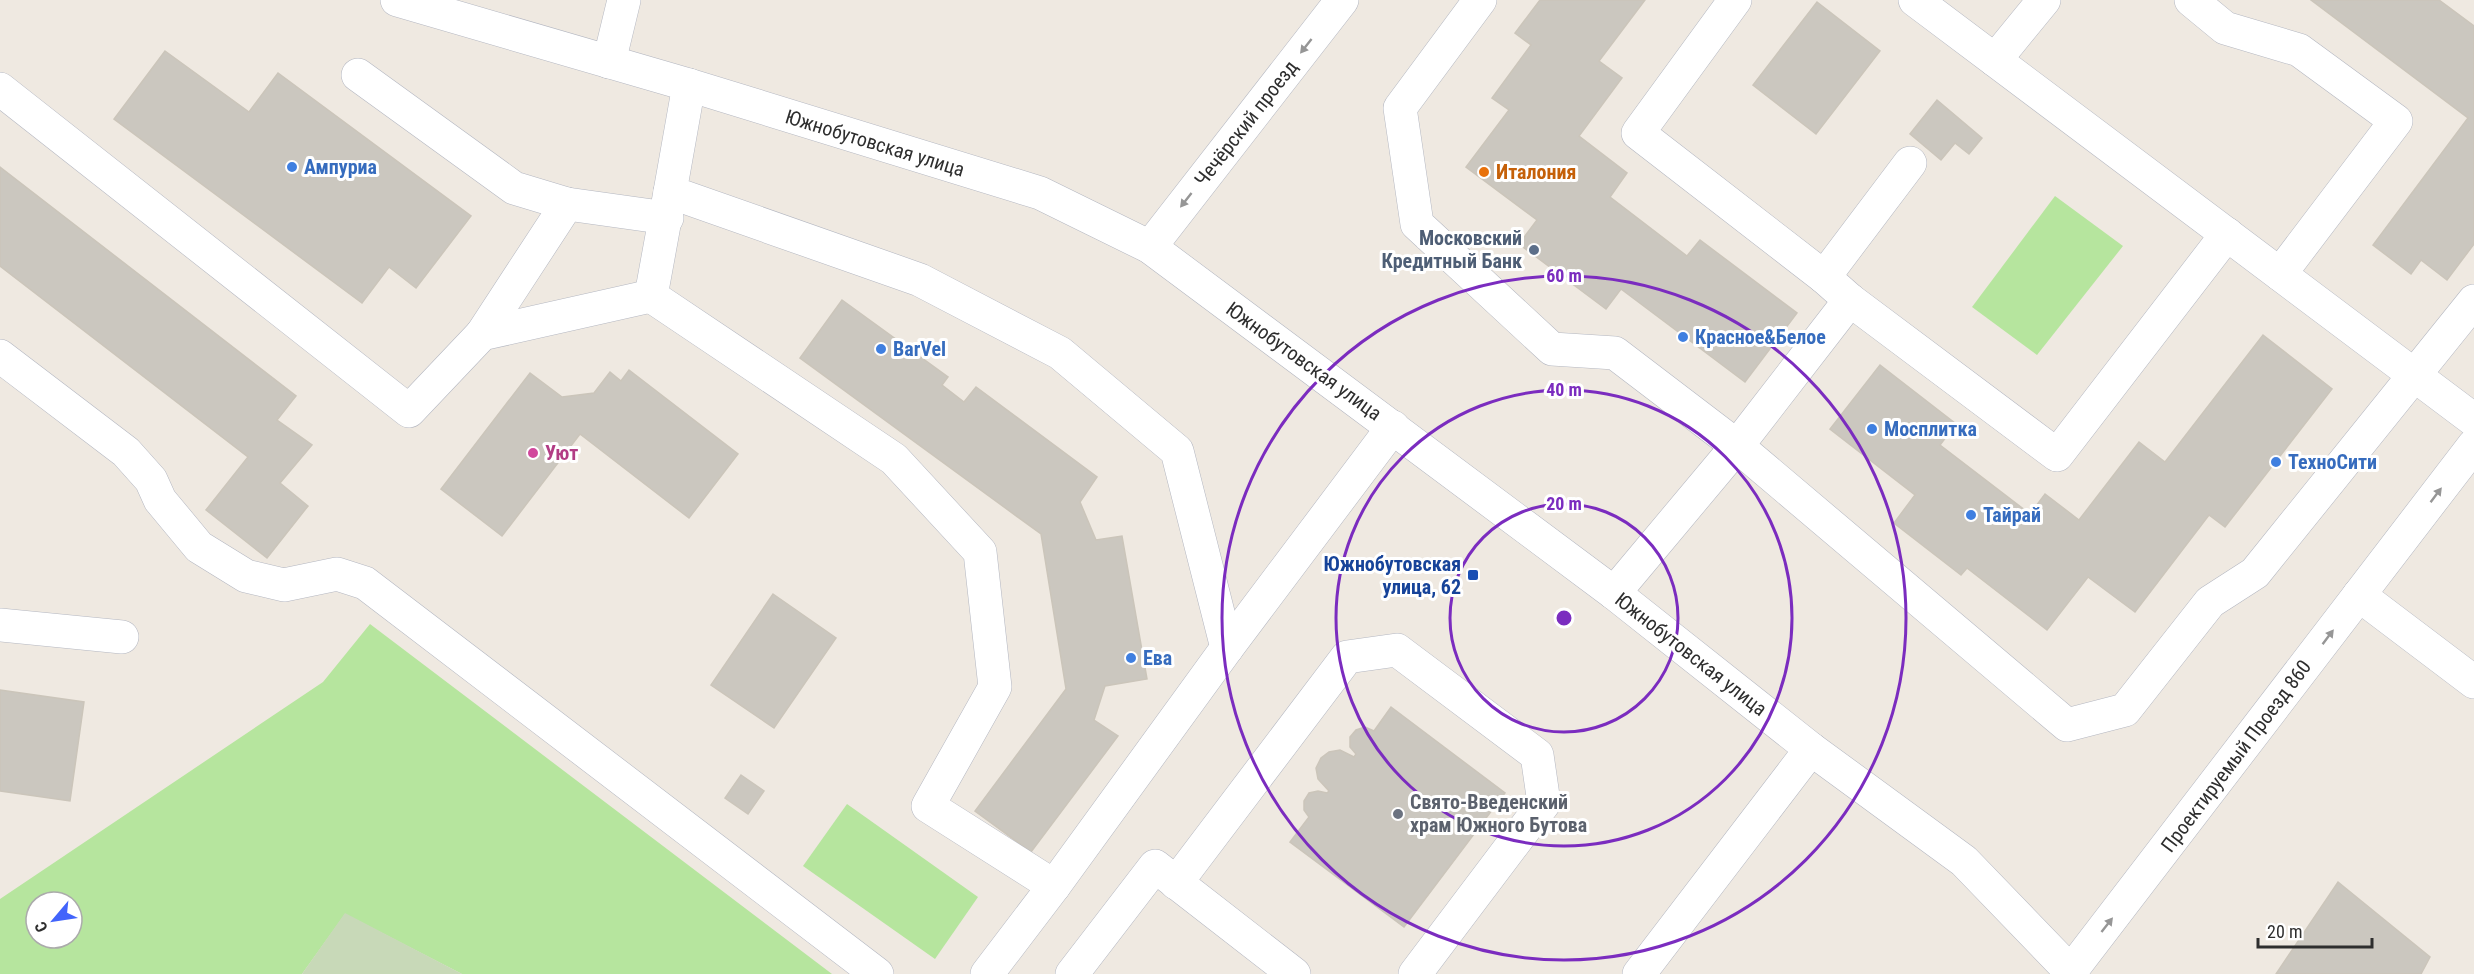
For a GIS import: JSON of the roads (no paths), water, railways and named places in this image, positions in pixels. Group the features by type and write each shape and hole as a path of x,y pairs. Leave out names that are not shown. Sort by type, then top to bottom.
{"street":[{"name":"Южнобутовская улица","path":"397,0 1040,193 1150,247 1614,593 1811,749 1964,861 2072,973"},
{"path":"609,62 624,0"},
{"name":"Чечёрский проезд","path":"1150,247 1342,0"},
{"path":"1480,0 1400,108 1417,224 1552,350 1615,353 1737,446 2067,725 2126,710 2210,602 2255,573 2474,302"},
{"path":"1735,0 1638,133 1824,277 1850,300 2057,455 2227,234"},
{"path":"1914,0 2474,420"},
{"path":"1995,60 2044,0"},
{"path":"2191,0 2225,28 2299,50 2396,121 2280,274"},
{"path":"358,75 514,188 567,204 668,205 920,280 1060,353 1178,451 1227,648"},
{"path":"651,296 689,86"},
{"path":"0,88 409,411 482,334 567,204"},
{"path":"1824,277 1911,163"},
{"path":"482,334 651,296 894,459 980,552 995,687 928,806 1054,886"},
{"path":"1614,593 1737,446 1850,300"},
{"path":"0,356 126,452 151,480 160,500 199,547 246,576 284,585 337,574 365,583 877,974"},
{"path":"987,974 1393,427"},
{"name":"Проектируемый Проезд 860","path":"2072,973 2474,446"},
{"path":"2359,595 2474,682"},
{"path":"0,625 122,636"},
{"path":"1176,883 1347,657 1397,650 1537,755 1544,803 1415,974"},
{"path":"1639,974 1811,749"},
{"path":"1072,974 1155,866 1294,974"}],"place":[{"name":"Ампуриа","path":"292,167"},
{"name":"Италония","path":"1484,172"},
{"name":"Московский Кредитный Банк","path":"1534,250"},
{"name":"Красное&Белое","path":"1683,337"},
{"name":"BarVel","path":"881,349"},
{"name":"Мосплитка","path":"1872,429"},
{"name":"Уют","path":"533,453"},
{"name":"ТехноСити","path":"2276,462"},
{"name":"Тайрай","path":"1971,515"},
{"name":"Южнобутовская улица, 62","path":"1473,575"},
{"name":"Ева","path":"1131,658"},
{"name":"Свято-Введенский храм Южного Бутова","path":"1398,814"}]}
